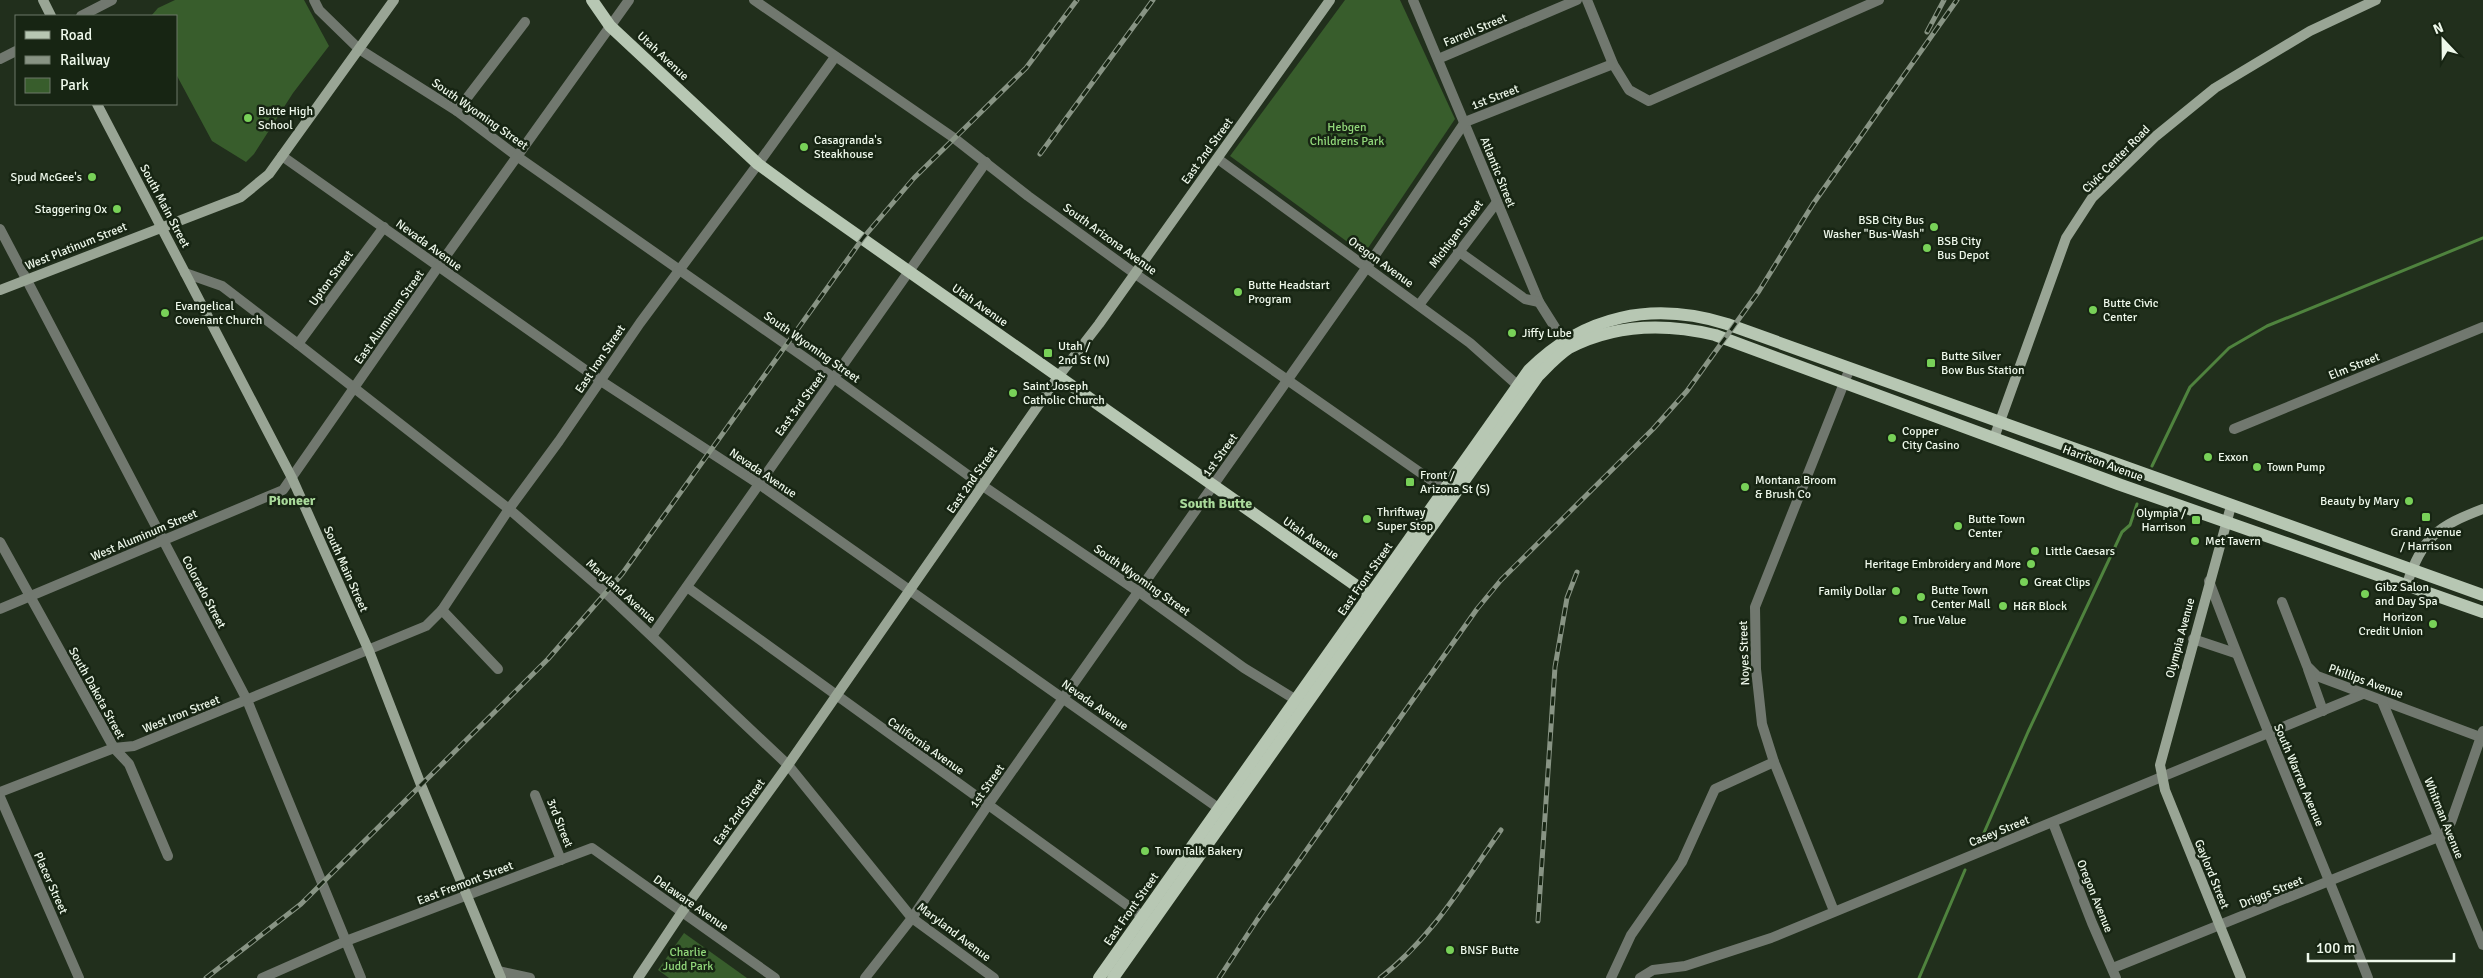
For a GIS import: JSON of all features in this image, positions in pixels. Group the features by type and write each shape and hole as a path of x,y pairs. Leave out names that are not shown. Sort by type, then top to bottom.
{"main road":[{"name":"Utah Avenue","path":"592,0 610,26 758,164 1374,598"},
{"name":"East Front Street","path":"1565,345 1584,329 1625,316 1681,315 1705,317 1727,324"},
{"name":"Harrison Avenue","path":"1727,324 2483,596"},
{"name":"East Front Street","path":"1113,978 1147,920 1545,354 1565,345 1628,329 1672,327 1715,336"},
{"name":"Harrison Avenue","path":"1715,336 2226,522 2483,612"},
{"path":"1733,342 1764,347 1788,354 1795,347"},
{"name":"East Front Street","path":"1098,978 1147,920"}],"street":[{"path":"43,0 51,15"},
{"path":"83,15 112,0"},
{"name":"South Wyoming Street","path":"314,0 319,10 359,49 457,112 518,157 834,378 983,486 1139,592 1244,668 1300,702"},
{"name":"West Platinum Street","path":"0,290 241,196 269,174 394,0"},
{"name":"East Aluminum Street","path":"292,478 438,267 630,0"},
{"name":"South Arizona Avenue","path":"754,0 986,162 1134,273 1448,492"},
{"name":"East 2nd Street","path":"638,978 682,912 788,765 1058,377 1099,324 1330,0"},
{"name":"Atlantic Street","path":"1413,0 1539,302 1565,345"},
{"name":"Farrell Street","path":"1438,59 1577,0"},
{"path":"1587,0 1613,64 1629,90 1649,101 1874,1"},
{"name":"Civic Center Road","path":"1994,438 2066,238 2092,198 2156,136 2215,88 2310,31 2376,0"},
{"path":"457,112 525,22"},
{"path":"0,59 15,52"},
{"name":"East Iron Street","path":"369,651 426,626 442,610 509,510 640,323 758,164 835,56"},
{"name":"1st Street","path":"865,978 912,918 988,805 1288,381 1465,122 1613,64"},
{"name":"South Main Street","path":"98,105 292,478 369,651 421,785 500,974"},
{"name":"Nevada Avenue","path":"282,156 601,381 759,484 1223,811"},
{"name":"Oregon Avenue","path":"1218,159 1470,343 1521,389"},
{"name":"East 3rd Street","path":"652,636 986,162"},
{"name":"Michigan Street","path":"1419,305 1496,202"},
{"name":"Upton Street","path":"298,344 384,227"},
{"name":"Colorado Street","path":"0,229 247,700 361,978"},
{"path":"1458,251 1525,299 1539,302"},
{"name":"Maryland Avenue","path":"186,273 222,286 509,510 652,636 788,765 912,918 994,978"},
{"name":"Elm Street","path":"2234,429 2483,327"},
{"name":"Noyes Street","path":"1834,911 1774,762 1762,724 1756,669 1755,607 1850,368"},
{"name":"West Aluminum Street","path":"0,610 283,490 292,478"},
{"name":"Olympia Avenue","path":"2161,778 2160,758 2231,506"},
{"path":"2407,584 2418,553 2439,530 2483,509"},
{"name":"South Dakota Street","path":"0,542 114,748 129,764 168,856"},
{"name":"South Warren Avenue","path":"2209,581 2235,653 2330,881 2368,978"},
{"name":"California Avenue","path":"686,587 1147,920"},
{"path":"2282,602 2323,711"},
{"path":"442,610 498,670"},
{"path":"2193,639 2235,653"},
{"name":"West Iron Street","path":"0,792 114,748 134,746 369,651"},
{"name":"Phillips Avenue","path":"2307,666 2321,678 2482,735"},
{"name":"Casey Street","path":"1640,978 1653,970 1685,966 1747,946 2053,823 2363,694"},
{"name":"Whitman Avenue","path":"2382,701 2483,945"},
{"path":"2438,838 2447,830 2451,822 2482,735"},
{"path":"1611,978 1631,935 1682,862 1715,789 1774,762"},
{"name":"Gaylord Street","path":"2161,778 2241,978"},
{"name":"3rd Street","path":"535,795 561,860"},
{"name":"Placer Street","path":"0,797 79,978"},
{"name":"Oregon Avenue","path":"2053,823 2092,923 2114,973"},
{"name":"Driggs Street","path":"2114,973 2219,926 2438,838"},
{"name":"East Fremont Street","path":"262,978 346,941 592,848"},
{"name":"Delaware Avenue","path":"592,848 775,978"},
{"path":"500,974 530,978"}],"green space":[{"name":"Butte High School","path":"175,0 304,0 329,46 293,93 254,154 246,162 212,141 178,78 178,15 152,15 158,8"},
{"name":"Hebgen Childrens Park","path":"1345,0 1400,0 1455,119 1364,254 1230,156"},
{"name":"Charlie Judd Park","path":"684,933 747,978 669,978 658,970"}],"waterway":[{"path":"2152,466 2190,387 2229,348 2267,326 2483,238"},
{"path":"1983,835 2028,732 2122,532 2130,525 2137,504"},
{"path":"1919,978 1965,870"}],"railway":[{"path":"206,978 301,904 548,659 622,574 863,238 914,178 1026,68 1077,0"},
{"path":"1040,154 1153,0"},
{"path":"1927,32 1944,0"},
{"path":"1219,978 1257,920 1477,609 1501,580 1653,429 1687,391 1759,291 1813,204 1957,0"},
{"path":"1538,921 1555,667 1567,598 1577,572"},
{"path":"1380,978 1416,946 1431,928 1460,890 1501,830"}],"place":[{"name":"Butte High School","path":"248,118"},
{"name":"Casagranda's Steakhouse","path":"804,147"},
{"name":"Spud McGee's","path":"92,177"},
{"name":"Staggering Ox","path":"117,209"},
{"name":"BSB City Bus Washer \"Bus-Wash\"","path":"1934,227"},
{"name":"BSB City Bus Depot","path":"1927,248"},
{"name":"Butte Headstart Program","path":"1238,292"},
{"name":"Butte Civic Center","path":"2093,310"},
{"name":"Evangelical Covenant Church","path":"165,313"},
{"name":"Jiffy Lube","path":"1512,333"},
{"name":"Utah / 2nd St (N)","path":"1048,353"},
{"name":"Butte Silver Bow Bus Station","path":"1931,363"},
{"name":"Saint Joseph Catholic Church","path":"1013,393"},
{"name":"Copper City Casino","path":"1892,438"},
{"name":"Exxon","path":"2208,457"},
{"name":"Town Pump","path":"2257,467"},
{"name":"Front / Arizona St (S)","path":"1410,482"},
{"name":"Montana Broom & Brush Co","path":"1745,487"},
{"name":"Beauty by Mary","path":"2409,501"},
{"name":"Grand Avenue / Harrison","path":"2426,517"},
{"name":"Thriftway Super Stop","path":"1367,519"},
{"name":"Olympia / Harrison","path":"2196,520"},
{"name":"Butte Town Center","path":"1958,526"},
{"name":"Met Tavern","path":"2195,541"},
{"name":"Little Caesars","path":"2035,551"},
{"name":"Heritage Embroidery and More","path":"2031,564"},
{"name":"Great Clips","path":"2024,582"},
{"name":"Family Dollar","path":"1896,591"},
{"name":"Gibz Salon and Day Spa","path":"2365,594"},
{"name":"Butte Town Center Mall","path":"1921,597"},
{"name":"H&R Block","path":"2003,606"},
{"name":"True Value","path":"1903,620"},
{"name":"Horizon Credit Union","path":"2433,624"},
{"name":"Town Talk Bakery","path":"1145,851"},
{"name":"BNSF Butte","path":"1450,950"}],"district":[{"name":"Pioneer","path":"292,500"},
{"name":"South Butte","path":"1216,503"}]}
